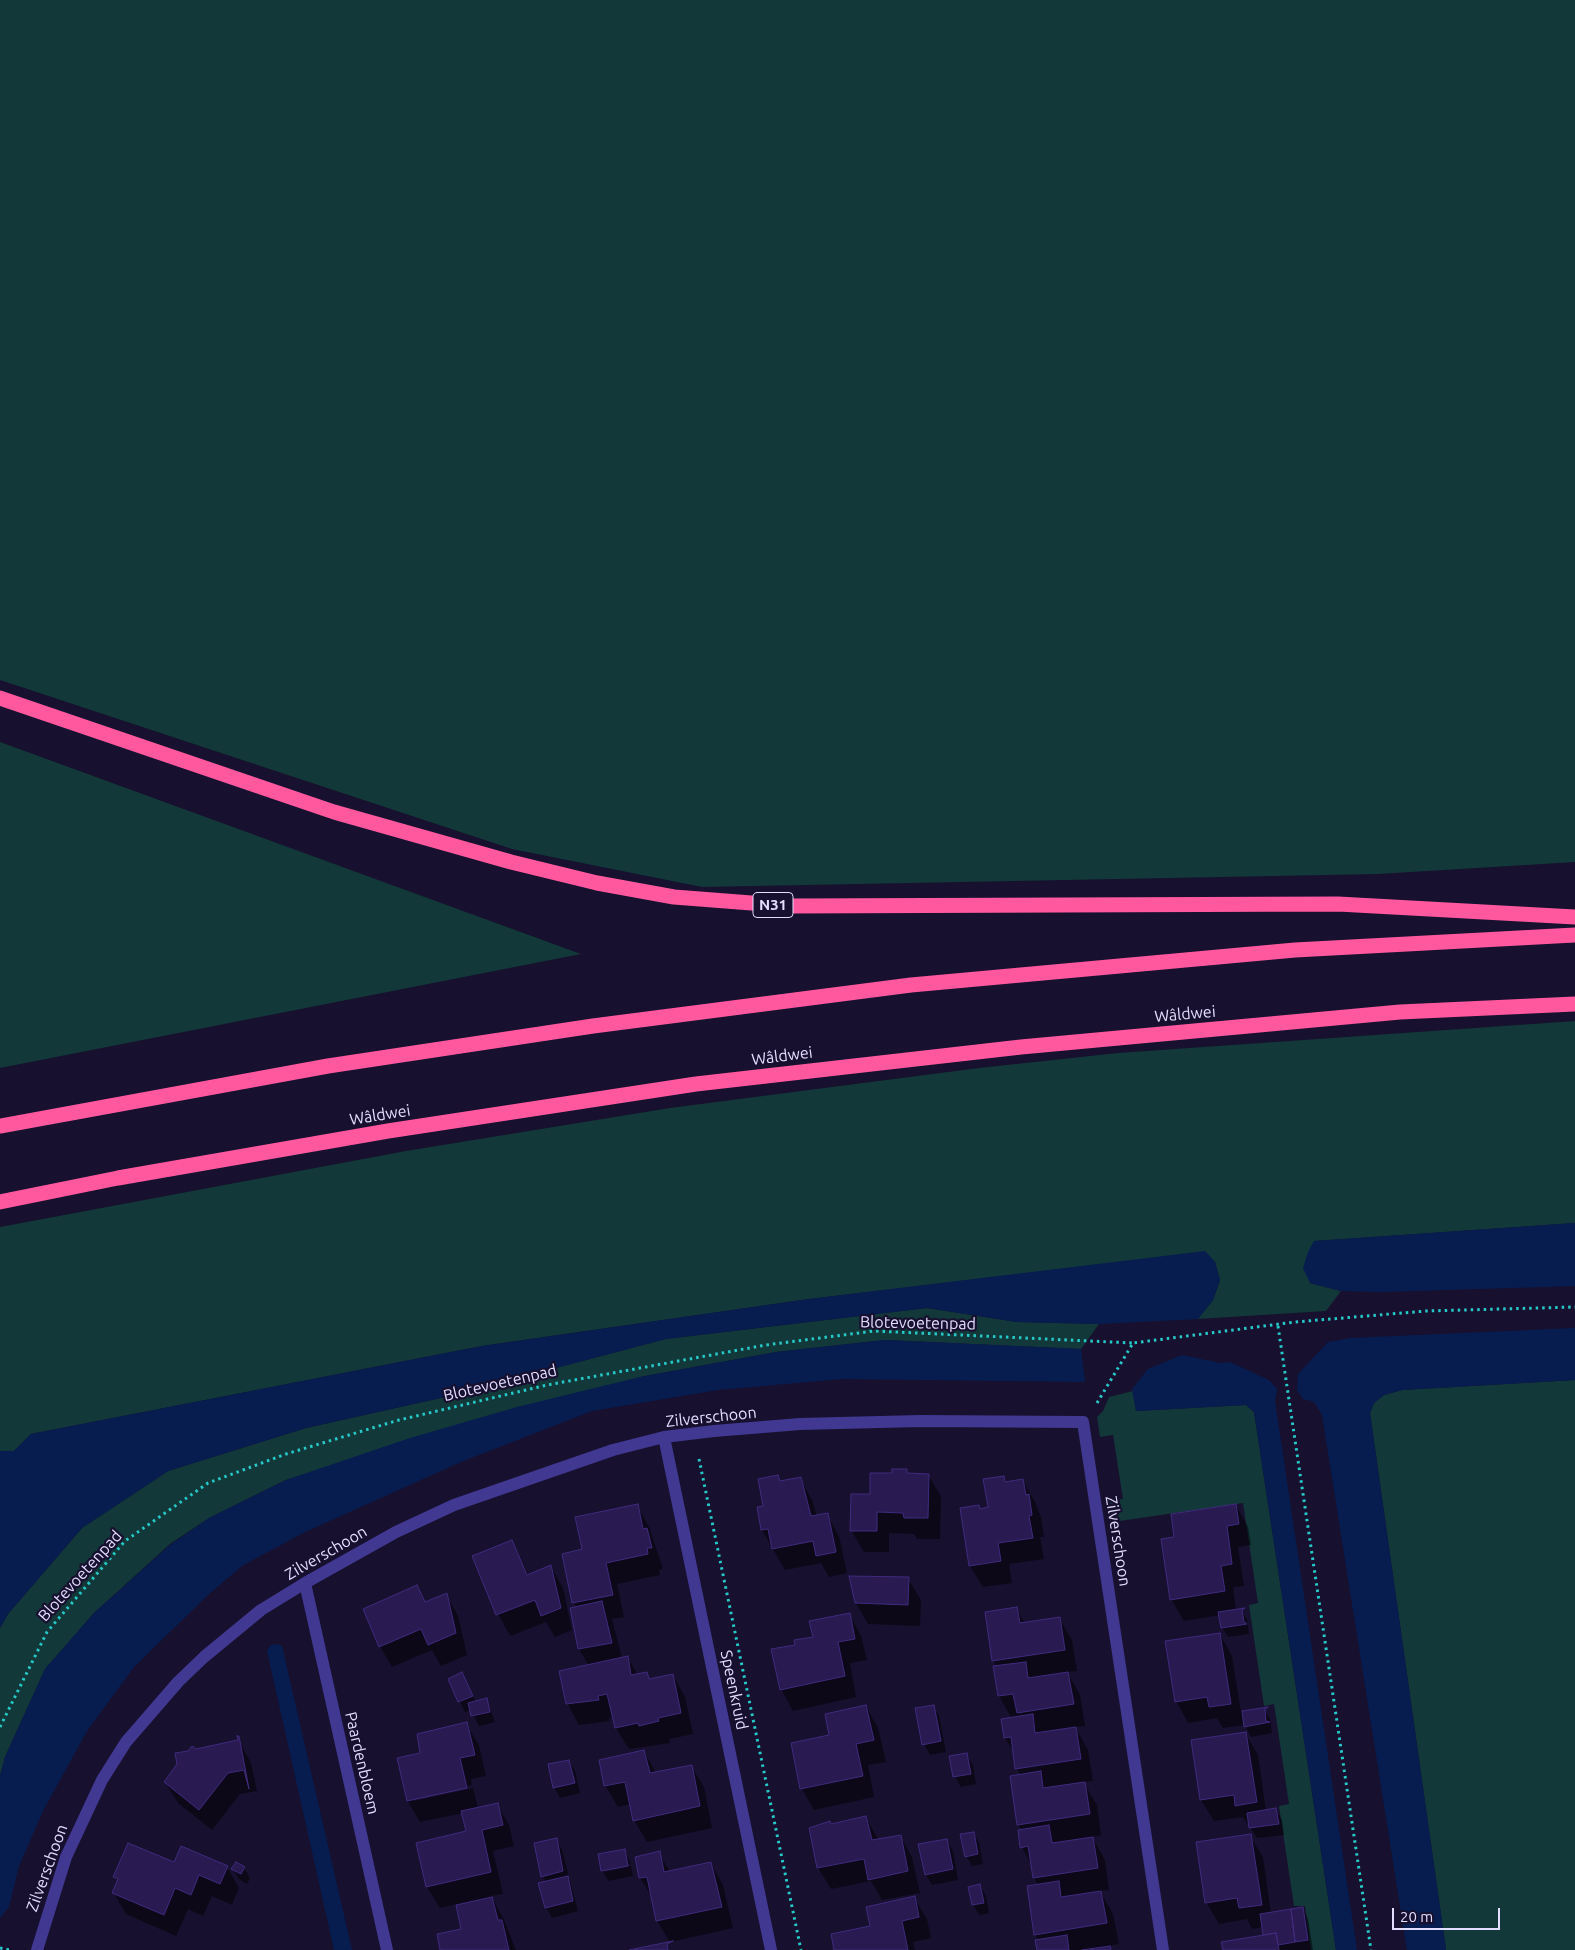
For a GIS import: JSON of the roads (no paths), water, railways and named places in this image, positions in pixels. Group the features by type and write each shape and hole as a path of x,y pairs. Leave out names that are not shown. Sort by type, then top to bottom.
{"highway":[{"name":"N31","path":"0,698 334,812 511,862 597,883 674,897 790,906 1338,904 1575,917"},
{"path":"0,1126 328,1066 593,1026 911,985 1295,950 1575,935"},
{"name":"Wâldwei","path":"0,1202 118,1178 378,1133 696,1084 1021,1046 1400,1012 1575,1004"}],"street":[{"name":"Zilverschoon","path":"38,1950 54,1890 69,1849 102,1780 126,1742 178,1682 204,1656 261,1610 396,1532 454,1505 613,1450 664,1437 800,1424 1083,1422 1164,1950"},
{"name":"Speenkruid","path":"664,1437 771,1950"},
{"name":"Paardenbloem","path":"305,1583 388,1950"}],"water":[{"path":"1575,1223 1575,1286 1381,1292 1341,1291 1310,1283 1303,1268 1314,1241"},
{"path":"1205,1251 1215,1262 1220,1280 1213,1300 1198,1319 1100,1324 1017,1322 927,1308 666,1339 454,1395 306,1428 168,1471 82,1528 8,1614 0,1628 0,1451 14,1451 31,1434 482,1346 809,1299"},
{"path":"1575,1328 1575,1380 1402,1390 1384,1395 1374,1403 1370,1413 1446,1950 1407,1950 1322,1415 1314,1402 1303,1399 1297,1390 1298,1374 1328,1342 1350,1338"},
{"path":"885,1340 1081,1349 1085,1382 842,1379 718,1390 592,1411 461,1462 303,1533 242,1566 209,1594 134,1667 87,1731 43,1811 19,1866 9,1907 0,1918 0,1776 5,1757 45,1669 94,1613 170,1545 209,1518 286,1480 410,1438 517,1407 640,1377 776,1352"},
{"path":"1182,1355 1221,1363 1230,1362 1269,1380 1277,1389 1275,1401 1357,1950 1336,1950 1254,1412 1246,1405 1136,1411 1132,1389 1148,1369"},
{"path":"271,1645 282,1646 352,1950 334,1950 267,1651"}]}
